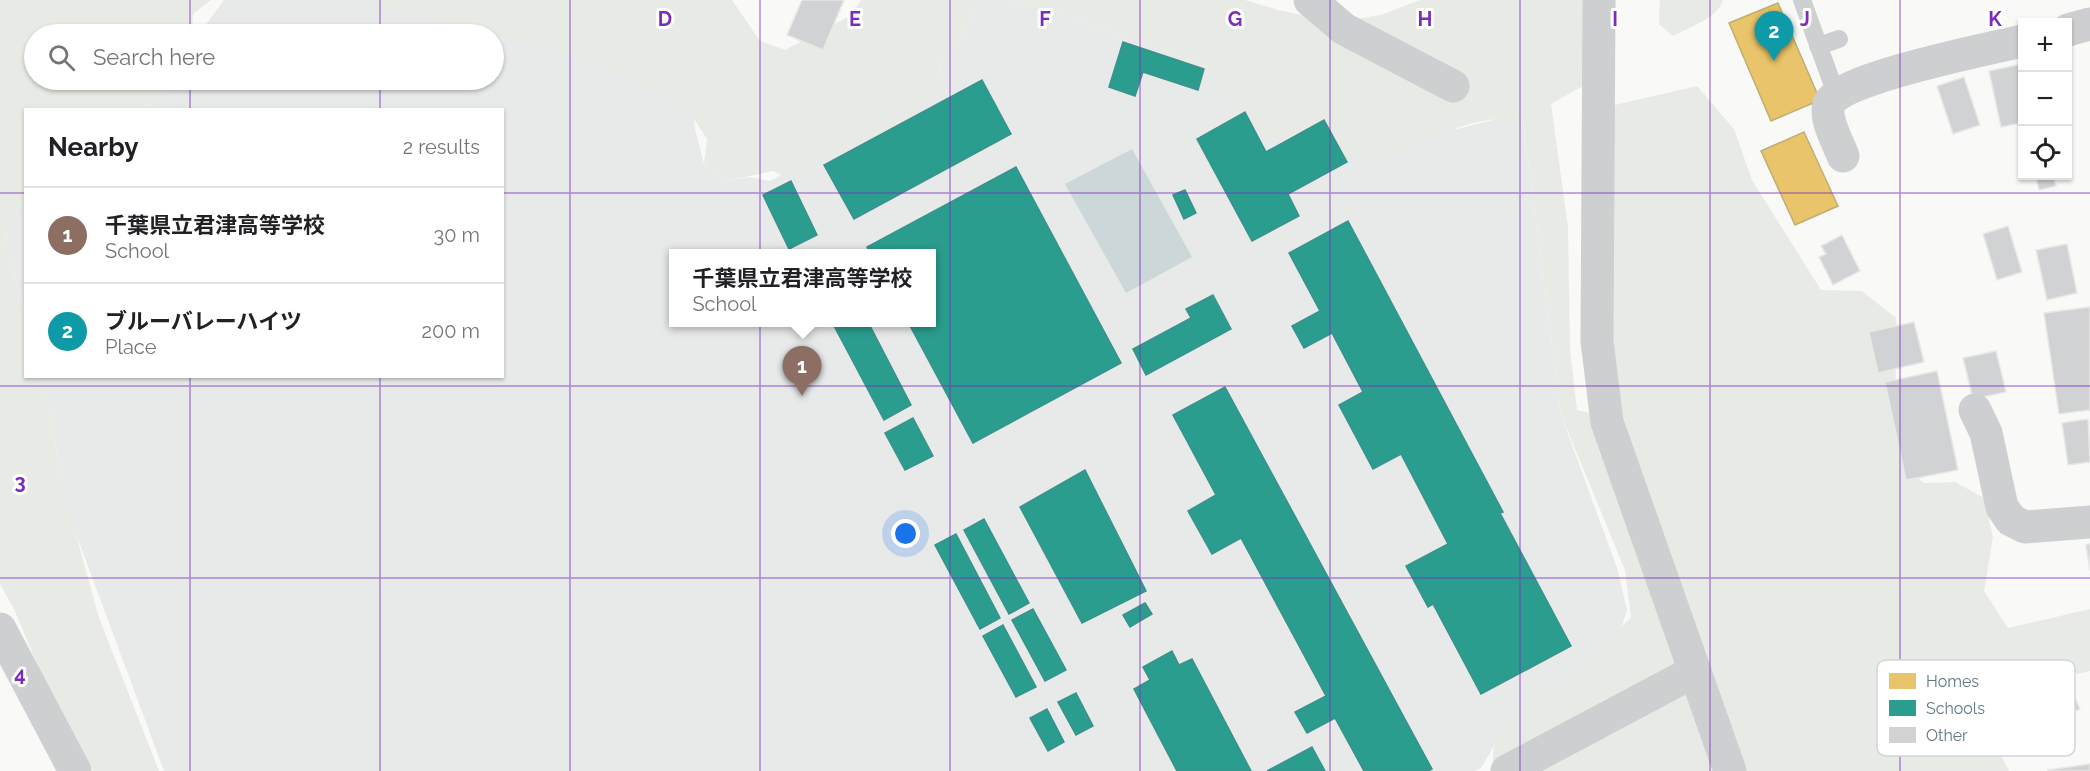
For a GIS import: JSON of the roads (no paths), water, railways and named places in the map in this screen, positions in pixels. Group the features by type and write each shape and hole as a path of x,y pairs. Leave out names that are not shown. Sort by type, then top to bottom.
{"street":[{"path":"1310,0 1344,29 1453,86"},
{"path":"1342,0 1347,0"},
{"path":"1599,0 1597,341 1607,422 1730,771"},
{"path":"2072,29 2090,24"},
{"path":"1843,156 1829,119 1829,104 1836,94 1875,77 2018,42"},
{"path":"1975,410 1986,433 2002,507 2011,520 2025,527 2090,522"},
{"path":"0,629 75,771"},
{"path":"1507,771 1695,671"}],"lane":[{"path":"1801,1 1836,94"},
{"path":"1818,46 1839,39"}],"place":[{"name":"ブルーバレーハイツ","path":"1774,61"},
{"name":"千葉県立君津高等学校","path":"802,396"}]}
